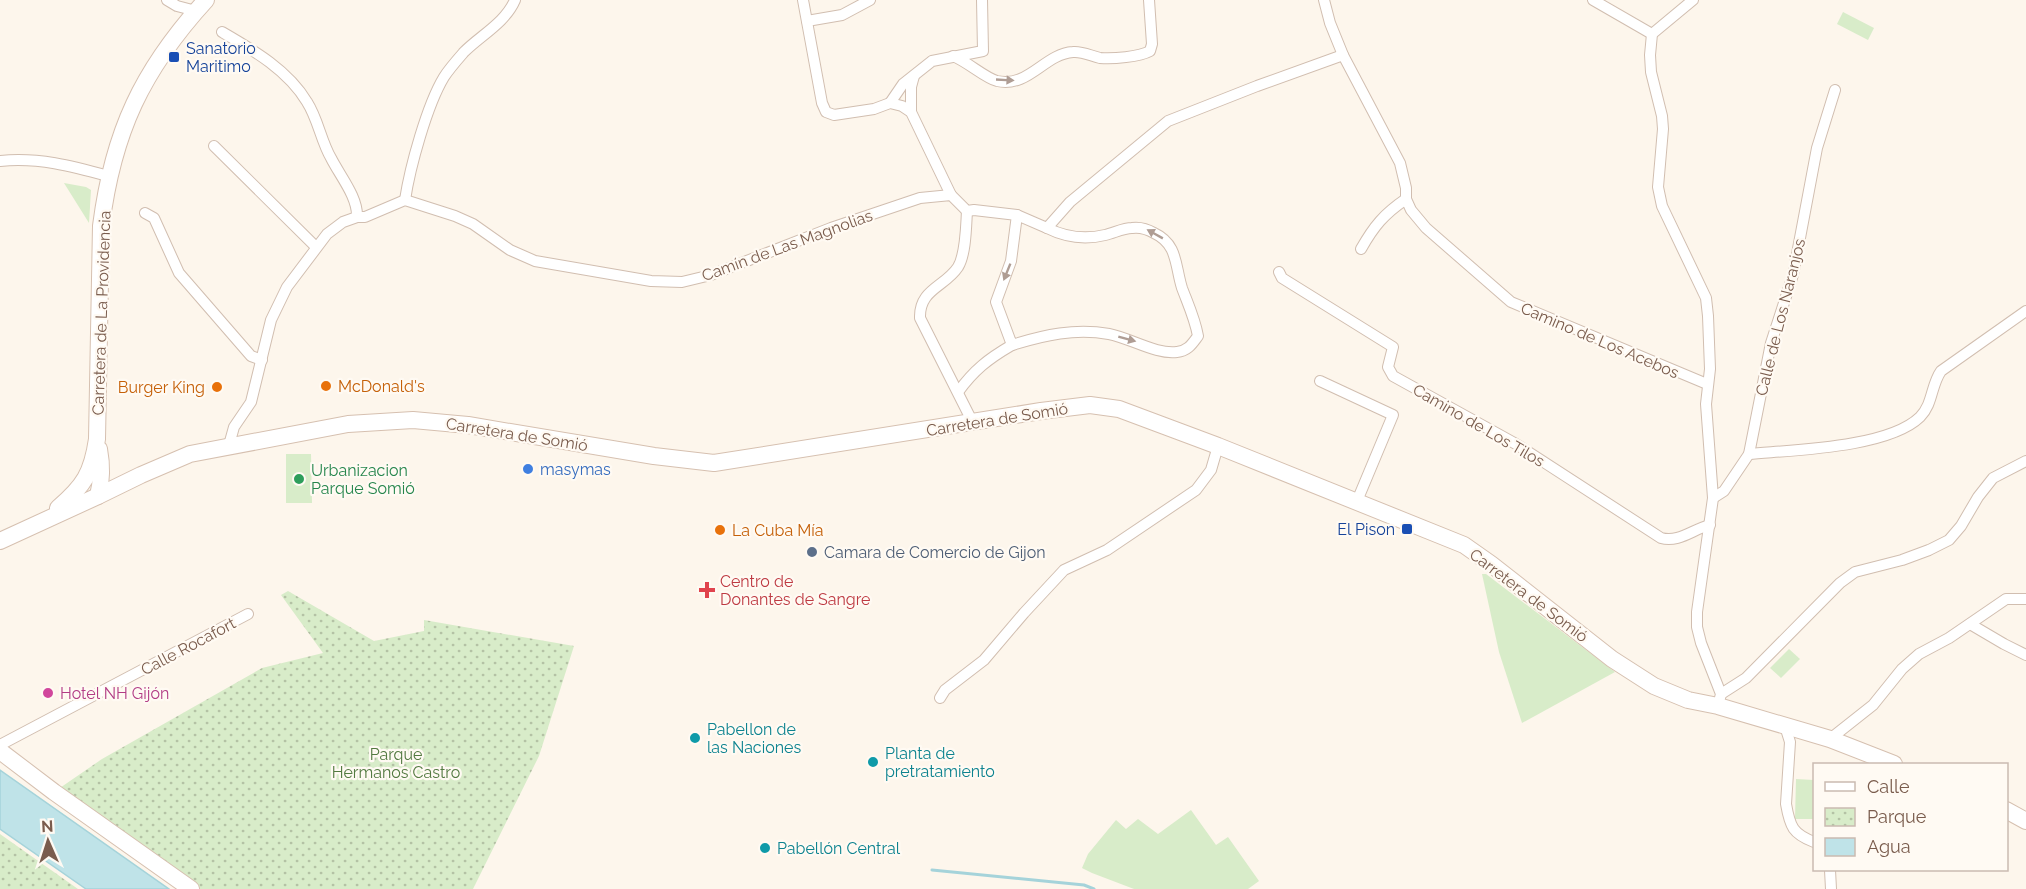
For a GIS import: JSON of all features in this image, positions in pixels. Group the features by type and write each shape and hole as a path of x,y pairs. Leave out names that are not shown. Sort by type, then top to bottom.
{"street":[{"path":"167,0 177,6 201,6"},
{"path":"229,445 234,427 251,402 271,320 287,287 327,234 344,222 357,217 365,217 405,200 407,182 431,104 444,77 464,52 501,21 514,0"},
{"path":"803,0 822,103 826,112 834,115 874,109 890,103 902,106 911,112"},
{"path":"807,21 842,15 870,0"},
{"path":"982,0 985,74"},
{"path":"953,57 964,60 996,81 1014,81 1030,76 1055,59 1072,52 1101,58 1142,55 1150,51 1152,44 1149,0"},
{"name":"Camino de Los Acebos","path":"1324,0 1330,23 1343,55 1400,163 1407,188 1406,199 1411,210 1426,228 1511,302 1707,384"},
{"path":"1593,0 1653,34"},
{"path":"1693,0 1653,34 1650,55 1651,72 1662,116 1658,187 1662,206 1706,298 1710,369 1706,404 1713,498 1697,612 1697,627 1720,700 1746,678 1840,583 1855,572 1902,560 1949,540 1993,478 2026,461"},
{"name":"Carretera de La Providencia","path":"98,496 95,485 98,461 101,226 108,176 130,111 151,71 171,42 201,6"},
{"path":"222,32 250,48 288,77 308,103 328,153 357,206 357,217"},
{"path":"890,103 903,84 932,61 983,51"},
{"path":"1047,228 1070,202 1168,121 1343,55"},
{"path":"914,76 911,87 911,112 951,195 967,211"},
{"name":"Calle de Los Naranjos","path":"1713,498 1724,491 1749,454 1771,343 1793,275 1817,148 1835,90"},
{"path":"214,146 316,247"},
{"path":"0,161 45,160 108,176"},
{"name":"Camín de Las Magnolias","path":"405,200 474,224 510,250 535,261 651,281 682,282 711,275 831,228 920,198 951,195"},
{"path":"1361,249 1371,231 1386,213 1406,199"},
{"path":"958,392 971,374 992,357 1012,345 1044,335 1073,332 1109,334 1161,351 1178,352 1190,348 1198,336 1172,248 1160,236 1146,229 1130,228 1102,236 1062,236 1017,215 967,211"},
{"path":"967,211 962,258 958,268 924,299 920,307 920,318 974,423"},
{"path":"145,213 154,218 179,273 251,356 262,360"},
{"path":"1012,345 996,302 1011,261 1017,215"},
{"name":"Camino de Los Tilos","path":"1279,272 1282,278 1393,347 1388,368 1393,376 1516,444 1661,538 1676,539 1710,525"},
{"path":"1749,454 1855,443 1895,431 1919,418 1924,412 1936,378 1941,371 2026,311"},
{"path":"1320,381 1393,415 1357,501"},
{"name":"Carretera de Somió","path":"0,539 190,454 348,424 413,420 468,425 654,456 714,463 1090,405 1119,409 1218,446 1464,545 1612,659 1654,686 1688,700 1720,700 1785,726 1830,739 1889,763"},
{"path":"940,698 945,690 984,660 1064,570 1107,550 1196,490 1211,470 1218,446"},
{"path":"98,461 113,475 121,477 141,475"},
{"name":"Carretera de La Providencia","path":"38,523 82,485 98,461"},
{"path":"1830,739 1873,705 1902,669 1919,654 1970,624 2006,599 2026,599"},
{"name":"Calle Rocafort","path":"0,745 248,614"},
{"path":"1970,624 2026,655"},
{"path":"1785,726 1790,742 1786,804 1788,814 1799,837 1813,841"},
{"path":"0,751 63,799 191,889"},
{"path":"2008,811 2026,821"},
{"path":"1830,871 1831,889"}],"green space":[{"path":"1843,12 1874,28 1868,40 1837,24"},
{"path":"64,183 91,190 89,223"},
{"name":"Urbanizacion Parque Somió","path":"286,454 311,454 312,503 286,503"},
{"path":"1482,574 1486,574 1615,672 1522,723 1499,652"},
{"name":"Parque Hermanos Castro","path":"288,591 374,641 424,631 424,620 574,646 539,756 473,889 191,889 54,792 102,759 262,668 323,653 281,595"},
{"path":"1789,649 1800,659 1781,678 1770,668"},
{"path":"1796,779 1813,780 1813,819 1795,819"},
{"path":"1191,810 1216,845 1228,837 1259,881 1248,889 1134,889 1082,868 1088,854 1116,820 1126,829 1138,819 1158,834"},
{"path":"0,834 78,889 0,889"}],"water":[{"path":"0,770 169,889 86,889 0,829"}],"waterway":[{"path":"932,870 1084,885 1094,889"}],"place":[{"name":"Sanatorio Maritimo","path":"174,57"},
{"name":"McDonald's","path":"326,386"},
{"name":"Burger King","path":"217,387"},
{"name":"masymas","path":"528,469"},
{"name":"Urbanizacion Parque Somió","path":"299,479"},
{"name":"El Pison","path":"1407,529"},
{"name":"La Cuba Mía","path":"720,530"},
{"name":"Camara de Comercio de Gijon","path":"812,552"},
{"name":"Centro de Donantes de Sangre","path":"707,590"},
{"name":"Hotel NH Gijón","path":"48,693"},
{"name":"Pabellon de las Naciones","path":"695,738"},
{"name":"Planta de pretratamiento","path":"873,762"},
{"name":"Pabellón Central","path":"765,848"}]}
